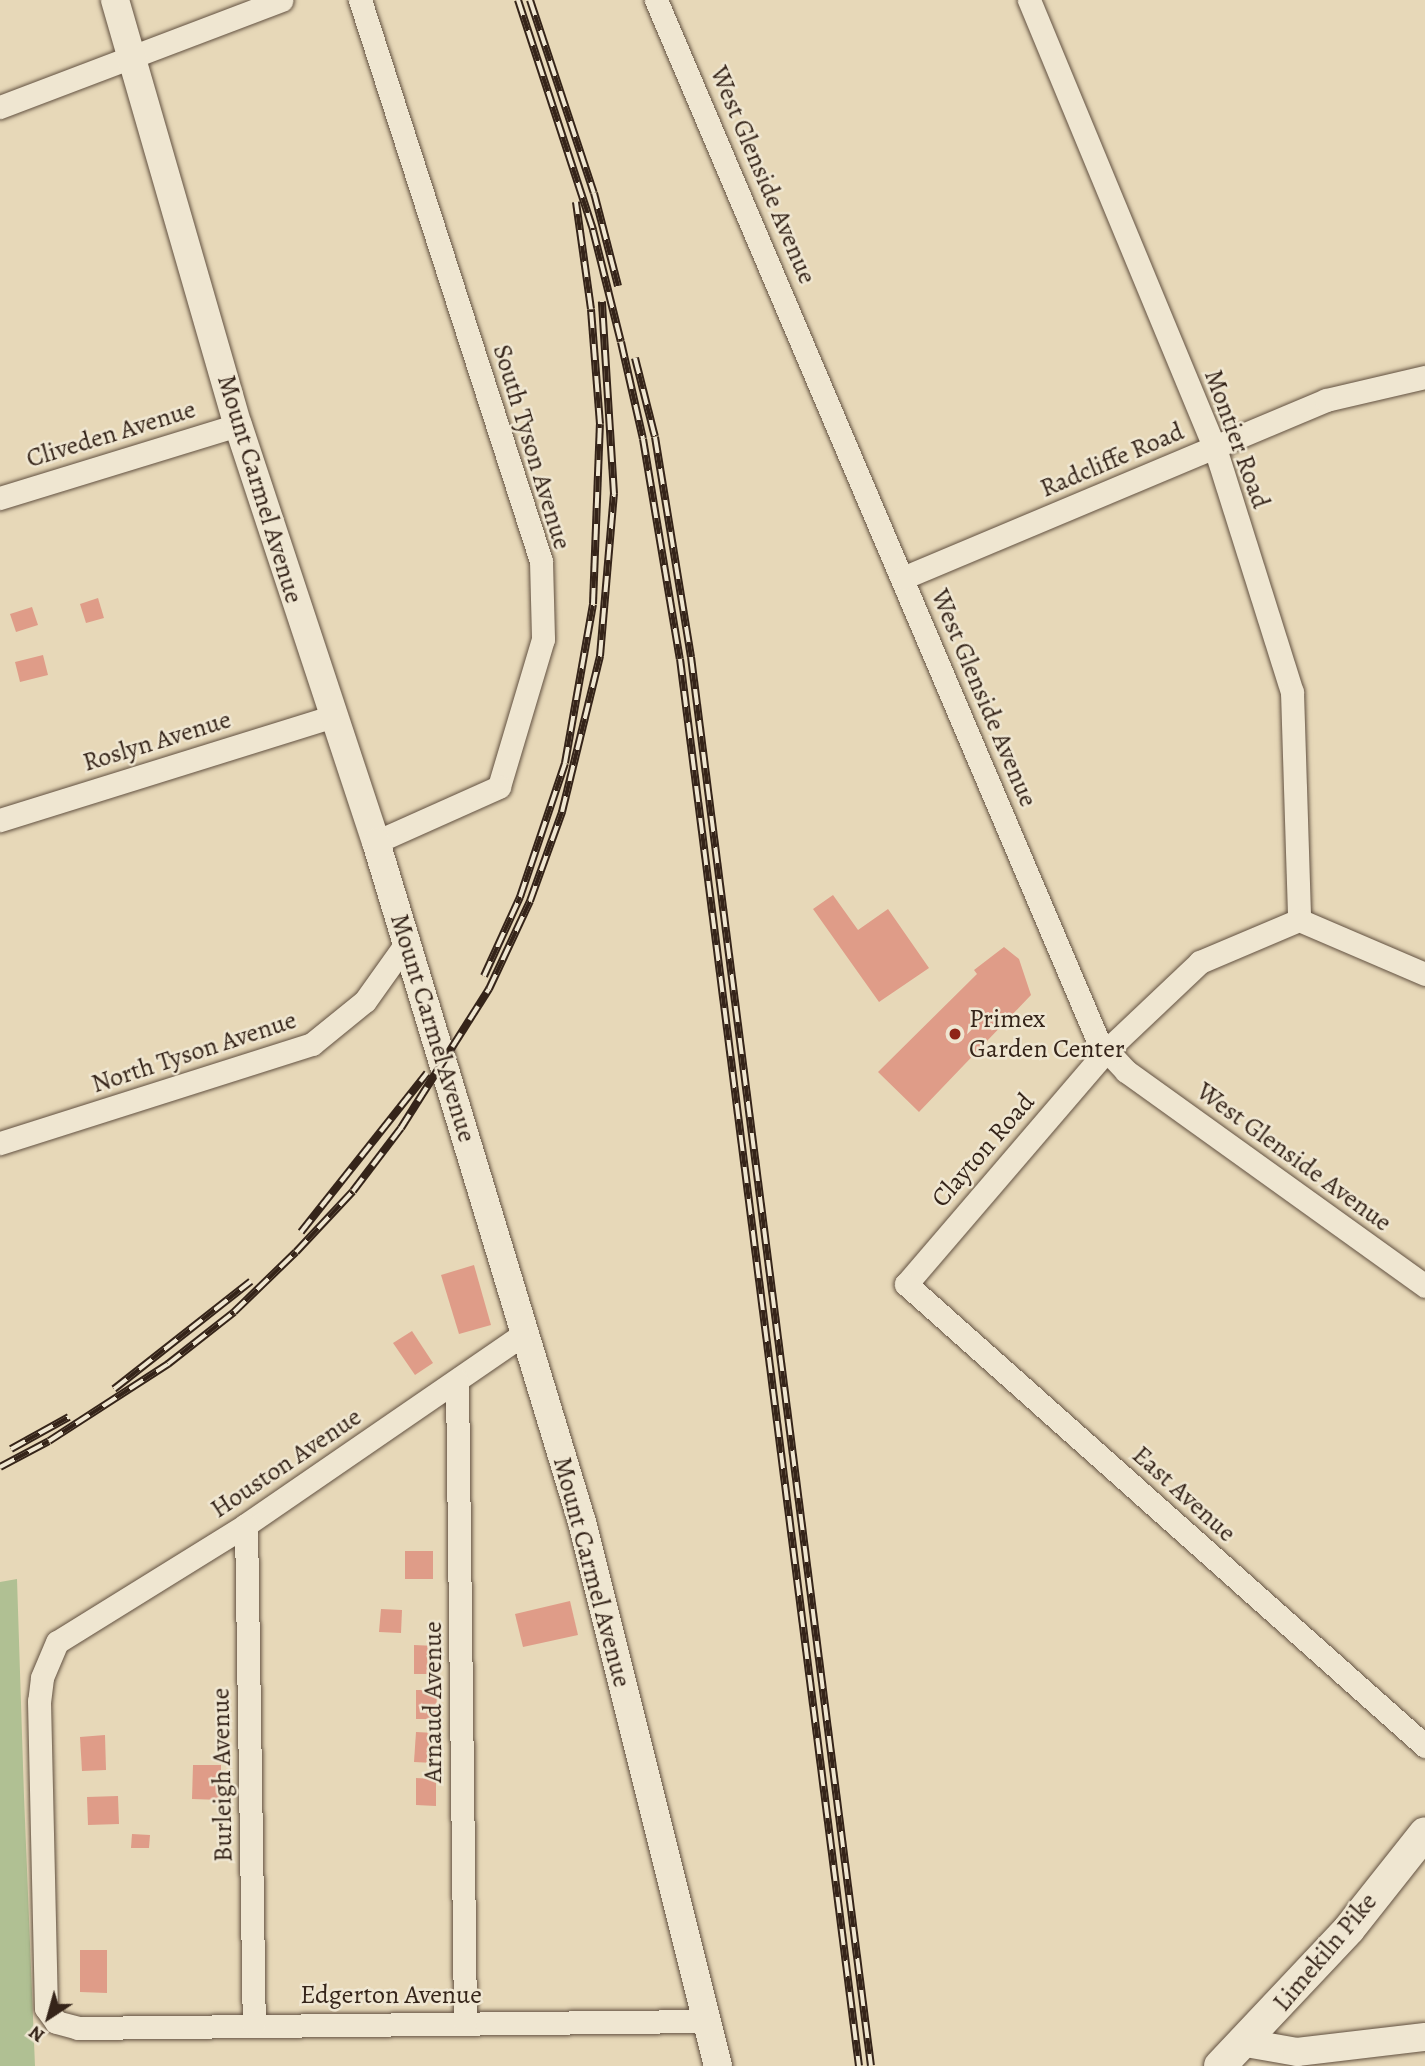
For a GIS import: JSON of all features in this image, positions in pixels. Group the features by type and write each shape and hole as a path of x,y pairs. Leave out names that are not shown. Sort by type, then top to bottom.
{"main road":[{"name":"Limekiln Pike","path":"1220,2066 1246,2043 1349,1929 1425,1833"}],"street":[{"name":"Mount Carmel Avenue","path":"115,0 238,425 331,717 376,842 582,1521 718,2066"},
{"path":"0,107 281,0"},
{"name":"South Tyson Avenue","path":"360,0 541,561 543,639 499,788 376,842"},
{"name":"West Glenside Avenue","path":"656,0 903,578 1091,1029 1105,1051 1126,1071 1425,1286"},
{"name":"Montier Road","path":"1029,0 1215,448 1292,692 1299,920"},
{"name":"Radcliffe Road","path":"903,578 1326,400 1425,377"},
{"name":"Cliveden Avenue","path":"0,498 238,425"},
{"name":"Roslyn Avenue","path":"0,820 331,717"},
{"path":"1299,920 1425,974"},
{"name":"Clayton Road","path":"906,1284 1105,1051 1200,962 1299,920"},
{"name":"North Tyson Avenue","path":"0,1143 312,1044 365,1001 407,942"},
{"name":"East Avenue","path":"906,1284 1425,1745"},
{"name":"Houston Avenue","path":"78,2028 56,2022 46,2008 43,1992 39,1701 49,1660 57,1642 72,1629 246,1525 525,1332"},
{"name":"Arnaud Avenue","path":"457,1381 464,2022"},
{"name":"Burleigh Avenue","path":"246,1525 254,2024"},
{"name":"Edgerton Avenue","path":"78,2028 705,2021"},
{"path":"1246,2043 1297,2052 1425,2038"}],"green space":[{"path":"17,1579 35,2066 0,2066 0,1582"}],"building":[{"path":"98,598 104,618 86,623 80,604"},
{"path":"32,607 38,625 16,632 10,614"},
{"path":"43,655 48,675 20,682 15,662"},
{"path":"833,895 858,930 888,909 929,968 879,1002 813,909"},
{"name":"Primex Garden Center","path":"1004,947 1019,959 1031,995 919,1112 878,1072 977,974 974,970"},
{"path":"474,1265 491,1325 459,1334 441,1275"},
{"path":"412,1331 433,1363 415,1375 393,1343"},
{"path":"405,1551 433,1551 433,1579 405,1579"},
{"path":"570,1601 578,1635 523,1647 515,1614"},
{"path":"381,1609 402,1610 401,1633 379,1632"},
{"path":"414,1645 435,1646 434,1674 414,1674"},
{"path":"416,1690 437,1690 436,1719 416,1719"},
{"path":"416,1732 435,1733 434,1763 414,1762"},
{"path":"105,1735 106,1770 82,1771 80,1737"},
{"path":"193,1765 221,1765 221,1800 192,1799"},
{"path":"416,1778 436,1779 436,1806 416,1805"},
{"path":"118,1796 119,1824 88,1825 87,1797"},
{"path":"132,1834 150,1835 149,1848 131,1848"},
{"path":"80,1950 107,1950 107,1993 80,1992"}],"railway":[{"path":"518,0 593,230 621,342 643,439 680,659 859,2066"},
{"path":"530,0 594,193 618,286"},
{"path":"484,976 520,897 565,763 593,604 600,424 591,309 576,202"},
{"path":"0,1467 49,1441 168,1364 234,1312 296,1252 353,1191 401,1128 489,989 530,901 562,812 600,656 614,494 602,301"},
{"path":"635,358 655,437 691,657 871,2066"},
{"path":"301,1232 427,1073"},
{"path":"114,1389 251,1281"},
{"path":"11,1449 69,1417"}],"place":[{"name":"Primex Garden Center","path":"955,1034"}]}
